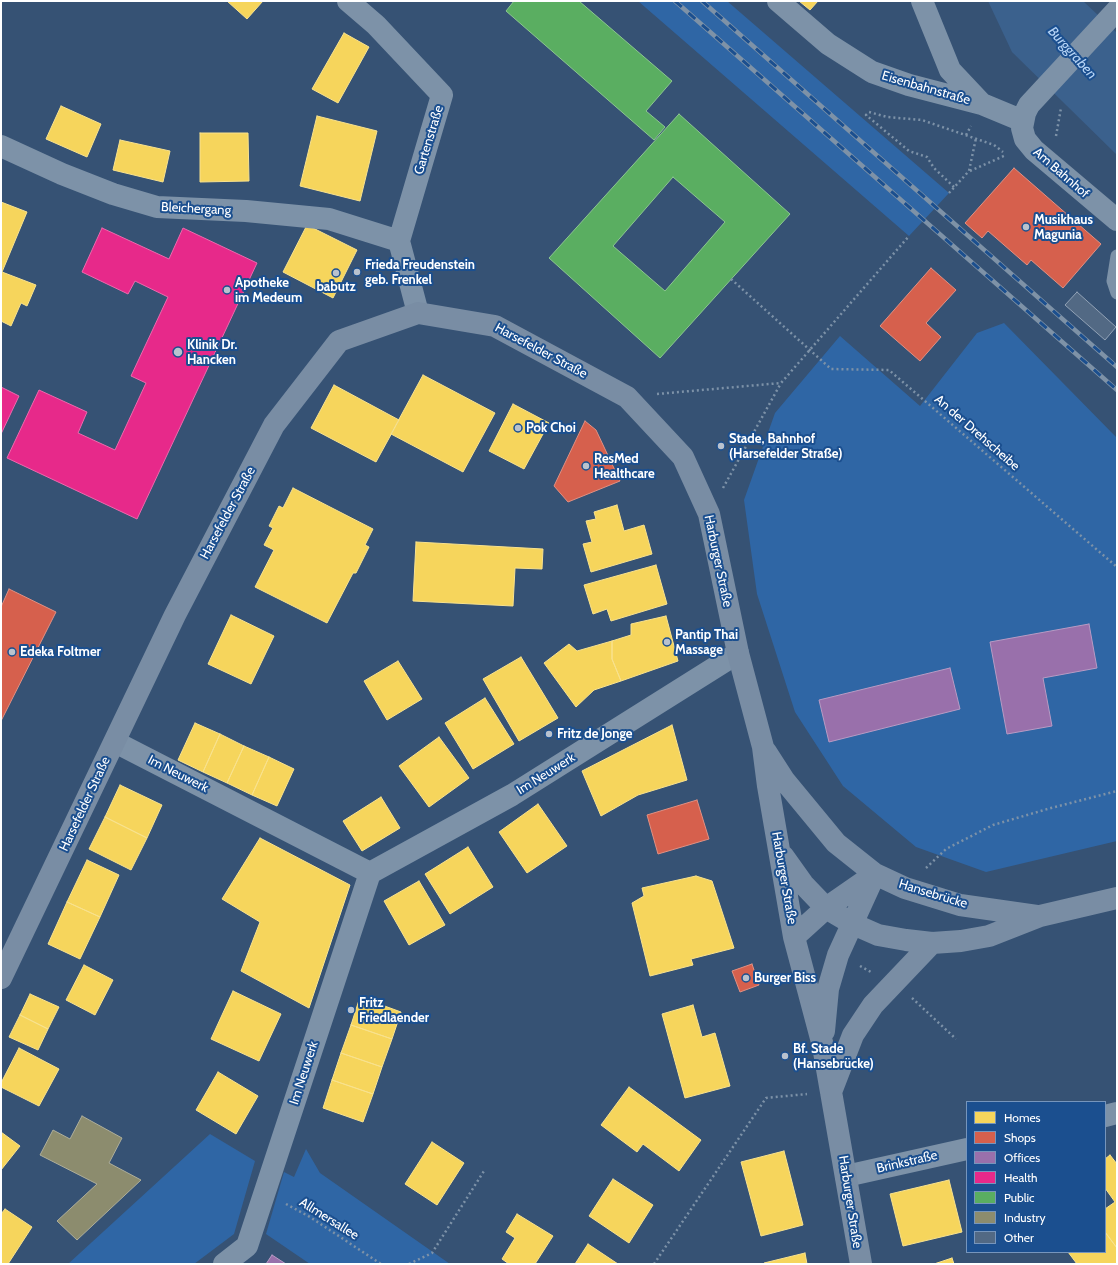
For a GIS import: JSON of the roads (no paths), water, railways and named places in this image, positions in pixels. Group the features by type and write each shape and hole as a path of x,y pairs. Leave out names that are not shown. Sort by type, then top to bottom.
{"main road":[{"name":"Harsefelder Straße","path":"1,978 175,615 274,425 339,341 418,313 495,326 627,397"},
{"name":"Harburger Straße","path":"627,397 683,457 709,514 738,653 763,747 768,786 794,937 823,1046 861,1264"},
{"name":"Harburger Straße","path":"763,747 784,780 836,843 875,874"},
{"name":"Hansebrücke","path":"780,852 803,884 826,908 853,924 878,935 932,943 962,941 989,936 1040,916 1117,898"},
{"name":"Harburger Straße","path":"794,937 826,908 875,874"},
{"name":"Harburger Straße","path":"823,1046 828,989 838,955 875,874"},
{"name":"Hansebrücke","path":"875,874 905,888 960,905 1040,916"},
{"path":"831,1092 853,1035 873,1005 932,943"}],"street":[{"name":"Gartenstraße","path":"348,1 376,25 442,95 399,241"},
{"name":"Eisenbahnstraße","path":"778,1 828,44 872,72 909,85 982,104 1023,121"},
{"path":"922,1 950,70 982,104"},
{"path":"1023,121 1029,105 1117,10"},
{"name":"Am Bahnhof","path":"1023,121 1022,128 1025,139 1034,150 1117,220"},
{"name":"Bleichergang","path":"1,146 91,185 157,207 246,211 329,219 399,241"},
{"path":"399,241 418,313"},
{"name":"Im Neuwerk","path":"224,1264 248,1246 370,873 512,795 738,653"},
{"name":"Im Neuwerk","path":"115,742 370,873"},
{"path":"1106,1116 1117,1113"},
{"name":"Brinkstraße","path":"846,1176 966,1149"}],"lane":[{"path":"1117,256 1113,281 1117,293"}],"water":[{"name":"Burggraben","path":"988,1 1083,1 1117,33 1117,155 1012,52"}],"railway":[{"path":"675,1 1117,390"},
{"path":"702,1 1117,367"}],"place":[{"name":"Musikhaus Magunia","path":"1026,227"},
{"name":"Frieda Freudenstein geb. Frenkel","path":"357,272"},
{"name":"babutz","path":"336,273"},
{"name":"Apotheke im Medeum","path":"227,290"},
{"name":"Klinik Dr. Hancken","path":"178,352"},
{"name":"Pok Choi","path":"518,428"},
{"name":"Stade, Bahnhof (Harsefelder Straße)","path":"721,446"},
{"name":"ResMed Healthcare","path":"586,466"},
{"name":"Pantip Thai Massage","path":"667,642"},
{"name":"Edeka Foltmer","path":"12,652"},
{"name":"Fritz de Jonge","path":"549,734"},
{"name":"Burger Biss","path":"746,978"},
{"name":"Fritz Friedlaender","path":"351,1010"},
{"name":"Bf. Stade (Hansebrücke)","path":"785,1056"}]}
